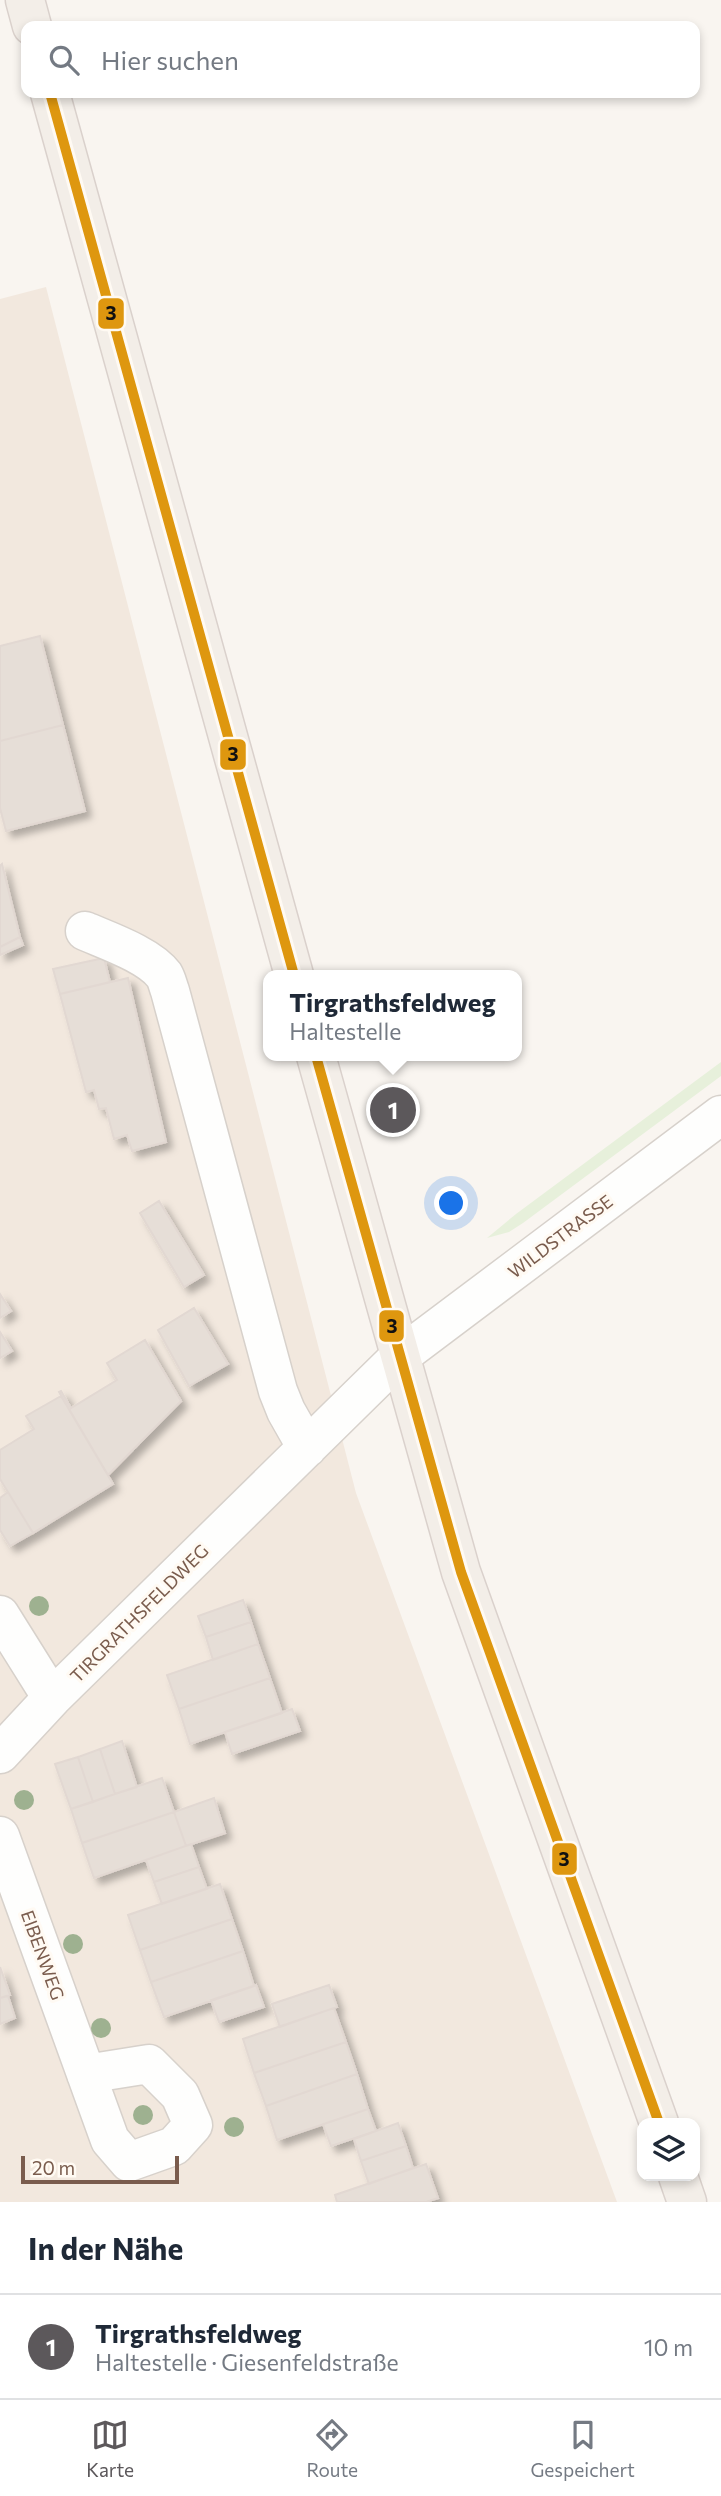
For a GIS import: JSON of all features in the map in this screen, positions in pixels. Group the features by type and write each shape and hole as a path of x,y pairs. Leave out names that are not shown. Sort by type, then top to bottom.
{"main road":[{"path":"25,0 31,21"},
{"path":"51,98 293,970"},
{"path":"317,1061 461,1572 657,2118"},
{"path":"680,2181 687,2202"}],"street":[{"path":"85,931 125,948 153,965 164,976 181,1029 278,1391 307,1448"},
{"name":"WILDSTRASSE","path":"399,1357 721,1115"},
{"name":"TIRGRATHSFELDWEG","path":"0,1754 52,1698 399,1357"},
{"path":"0,1615 52,1698"},
{"name":"EIBENWEG","path":"0,1836 86,2074"}],"shaded area":[{"path":"46,287 356,1493 617,2202 0,2202 0,299"}],"green space":[{"path":"721,1062 721,1076 523,1223 509,1232 487,1238 516,1214"}],"building":[{"path":"40,636 63,725 0,741 0,646"},
{"path":"63,725 85,811 6,831 0,808 0,741"},
{"path":"2,864 20,937 0,947 0,866"},
{"path":"20,937 23,945 0,955 0,947"},
{"path":"104,958 110,982 60,994 53,969"},
{"path":"128,978 166,1142 132,1151 127,1135 114,1139 106,1108 99,1109 94,1090 86,1092 60,994"},
{"path":"159,1201 204,1275 184,1287 140,1213"},
{"path":"0,1294 11,1311 0,1318"},
{"path":"194,1308 228,1364 189,1386 158,1330"},
{"path":"0,1332 12,1351 0,1358"},
{"path":"145,1340 181,1401 108,1475 59,1392 61,1391 71,1408 117,1380 107,1363"},
{"path":"61,1396 113,1484 33,1533 0,1479 0,1450 34,1429 26,1416"},
{"path":"8,1492 33,1533 10,1546 0,1530 0,1498"},
{"path":"243,1600 251,1622 206,1637 198,1616"},
{"path":"251,1622 258,1644 213,1660 206,1637"},
{"path":"258,1644 270,1678 179,1709 167,1675"},
{"path":"270,1678 282,1713 190,1744 179,1709"},
{"path":"292,1709 300,1731 232,1754 225,1732"},
{"path":"122,1741 137,1787 115,1794 100,1749"},
{"path":"100,1749 115,1794 93,1802 78,1757"},
{"path":"78,1757 93,1802 71,1809 55,1764"},
{"path":"162,1778 174,1812 82,1843 71,1809"},
{"path":"214,1798 225,1833 186,1846 174,1812"},
{"path":"174,1812 186,1846 94,1878 82,1843"},
{"path":"191,1844 199,1867 154,1882 146,1860"},
{"path":"199,1867 207,1889 162,1904 154,1882"},
{"path":"220,1884 232,1919 140,1950 128,1915"},
{"path":"232,1919 243,1951 151,1982 140,1950"},
{"path":"243,1951 254,1986 164,2017 151,1982"},
{"path":"0,1967 10,1995 0,1998"},
{"path":"256,1985 264,2007 219,2022 211,2000"},
{"path":"329,1985 337,2007 280,2027 272,2004"},
{"path":"8,1996 15,2018 0,2024 0,1998"},
{"path":"334,2008 346,2042 254,2073 243,2039"},
{"path":"346,2042 357,2074 266,2106 254,2073"},
{"path":"357,2074 368,2109 277,2140 266,2106"},
{"path":"368,2109 376,2131 331,2146 323,2124"},
{"path":"398,2123 406,2146 361,2161 354,2139"},
{"path":"406,2146 413,2168 369,2184 361,2161"},
{"path":"426,2164 438,2198 426,2202 337,2202 335,2195"}],"transit line":[{"name":"3","path":"51,98 293,970"},
{"name":"3","path":"317,1061 461,1572 657,2118"}],"place":[{"name":"Tirgrathsfeldweg","path":"393,1110"}]}
